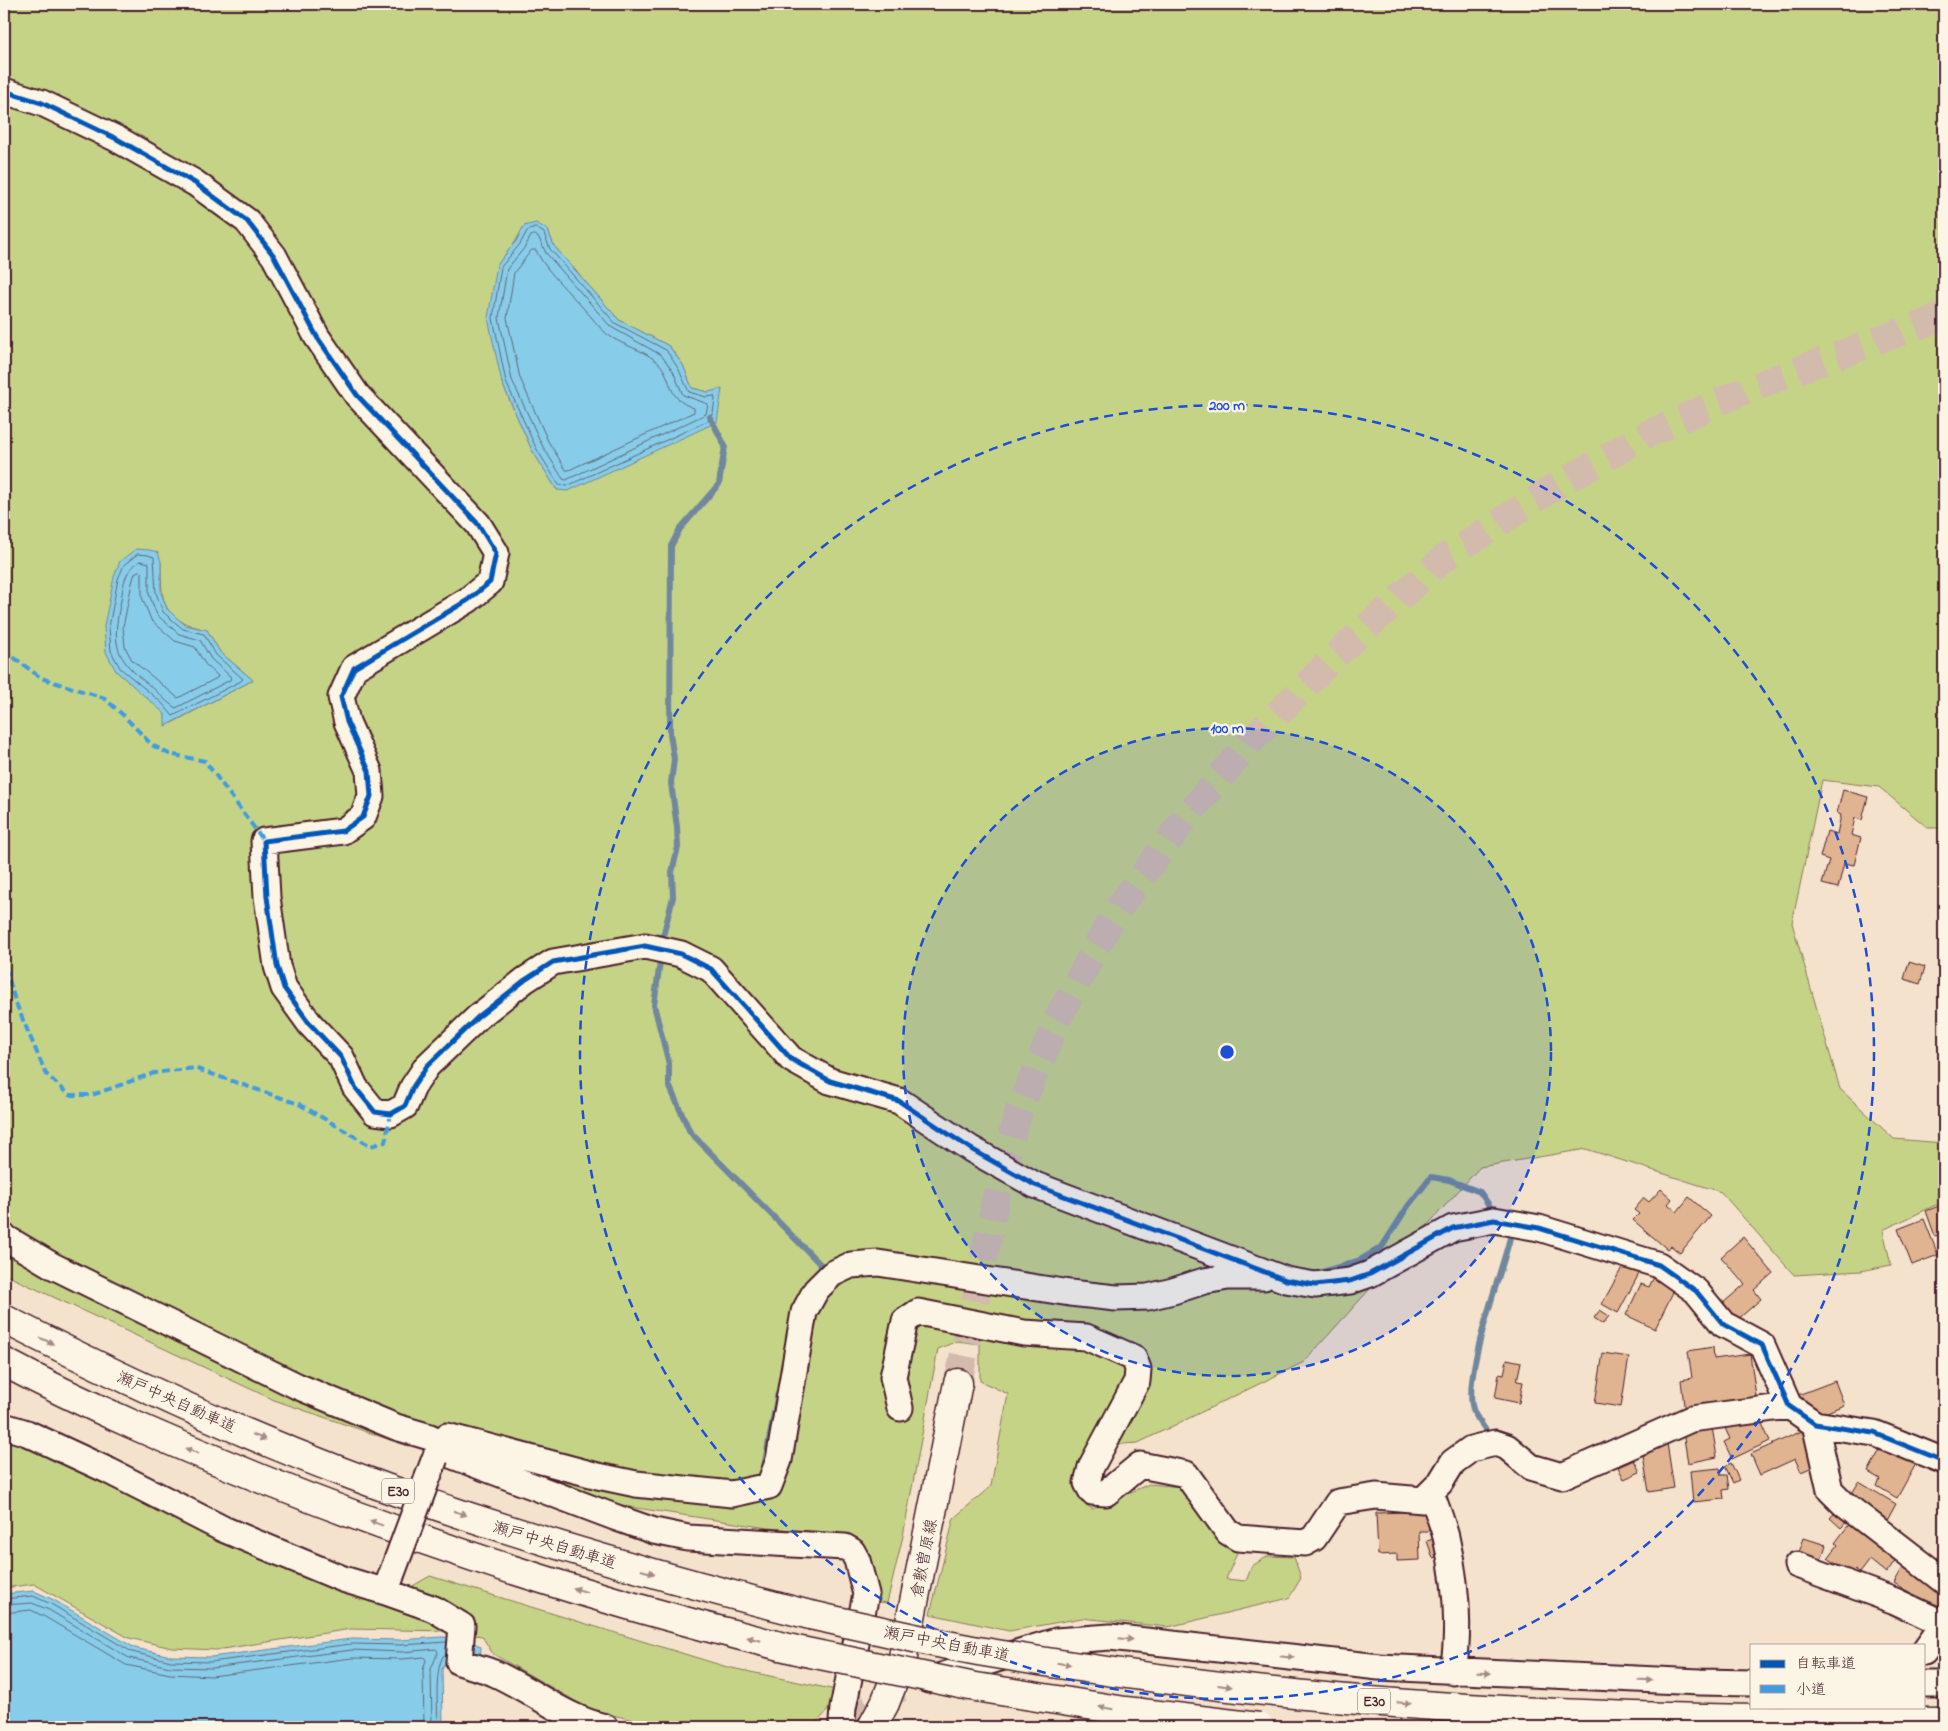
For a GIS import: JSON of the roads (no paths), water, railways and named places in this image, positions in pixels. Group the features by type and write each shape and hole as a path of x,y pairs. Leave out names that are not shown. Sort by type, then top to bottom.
{"main road":[{"name":"瀬戸中央自動車道","path":"4,1319 198,1412 342,1472 491,1524 641,1570 810,1615 976,1650 1131,1675 1286,1694 1512,1712 1685,1718 1944,1721"},
{"name":"E30","path":"4,1362 183,1447 331,1506 481,1560 630,1606 801,1651 970,1686 1124,1712 1259,1727"},
{"name":"倉敷曽原線","path":"872,1727 885,1702 903,1657 958,1383"}],"street":[{"path":"4,91 42,103 117,139 195,182 246,221 274,256 317,337 357,394 478,524 496,553 490,582 468,600 354,668 341,697 347,722 369,771 371,796 363,817 343,831 264,841 267,897 275,956 284,988 310,1024 341,1057 355,1087 375,1112 391,1114 405,1106 413,1087 427,1066 478,1017 525,980 552,962 645,946 681,954 711,969 791,1059 830,1080 899,1101 971,1149 1035,1185 1286,1280 1315,1285 1350,1282 1370,1274 1454,1228 1494,1220 1539,1228 1659,1265 1696,1291 1722,1324 1762,1345 1789,1406 1815,1424 1874,1433 1944,1461"},
{"path":"4,1237 53,1266 297,1386 396,1427 430,1437 437,1451"},
{"path":"389,1584 437,1451 447,1436 636,1484 732,1494 769,1486 779,1460 804,1312 816,1290 832,1274 851,1265 878,1263 1070,1293 1116,1298 1148,1297 1204,1281 1228,1277 1257,1278 1274,1275"},
{"path":"900,1408 893,1377 905,1321 918,1312 1024,1333 1086,1337 1134,1358 1138,1370 1137,1381 1091,1467 1087,1483 1092,1492 1106,1493 1140,1465 1186,1474 1228,1532 1238,1538 1305,1543 1314,1538 1338,1502 1376,1496 1423,1500 1440,1483 1453,1462 1471,1449 1495,1443 1507,1447 1531,1467 1562,1476 1691,1419 1789,1406"},
{"path":"1815,1424 1830,1490 1844,1504 1944,1581"},
{"path":"4,1426 27,1433 108,1471 223,1529 343,1579 389,1584 462,1626 459,1662 496,1674 587,1723 605,1727"},
{"path":"437,1451 446,1452 654,1531 688,1538 846,1546 857,1560 866,1594 843,1708 842,1722"},
{"path":"1431,1492 1445,1535 1453,1579 1456,1618 1453,1672"},
{"path":"1797,1566 1895,1600 1944,1624 1926,1649"},
{"path":"909,1686 1056,1641 1110,1637 1379,1667 1453,1672 1750,1683"},
{"path":"1697,1727 1700,1682"},
{"path":"1926,1684 1944,1684"}],"water":[{"path":"536,223 548,230 554,246 619,320 669,346 683,365 692,388 708,392 722,389 717,422 568,491 557,490 532,450 502,383 488,318 497,265 516,241 524,226"},
{"path":"136,549 158,552 161,562 161,593 167,609 185,625 207,630 220,652 253,680 165,726 165,714 116,671 106,652 104,626 114,577 120,561"},
{"path":"34,1591 54,1600 135,1648 171,1656 211,1657 351,1639 401,1640 441,1637 467,1638 481,1647 480,1663 447,1658 442,1670 443,1727 4,1727 4,1594"}],"waterway":[{"path":"662,940 673,897 672,872 678,847 671,783 674,759 670,734 671,546 680,529 719,484 725,446 710,417"},
{"path":"660,962 654,1005 669,1064 669,1085 690,1132 824,1268"},
{"path":"1316,1274 1360,1260 1382,1247 1408,1206 1431,1177 1449,1180 1480,1192 1493,1211 1496,1212"},
{"path":"1490,1439 1473,1409 1471,1393 1473,1372 1485,1322 1512,1230"},
{"path":"764,1467 778,1393"},
{"path":"609,1722 632,1727"}],"tunnel":[{"path":"958,1383 1001,1174 1019,1110 1061,1012 1115,913 1186,817 1250,742 1335,656 1443,559 1559,484 1648,434 1750,388 1944,316"},
{"path":"847,1718 876,1700 909,1686"}]}
